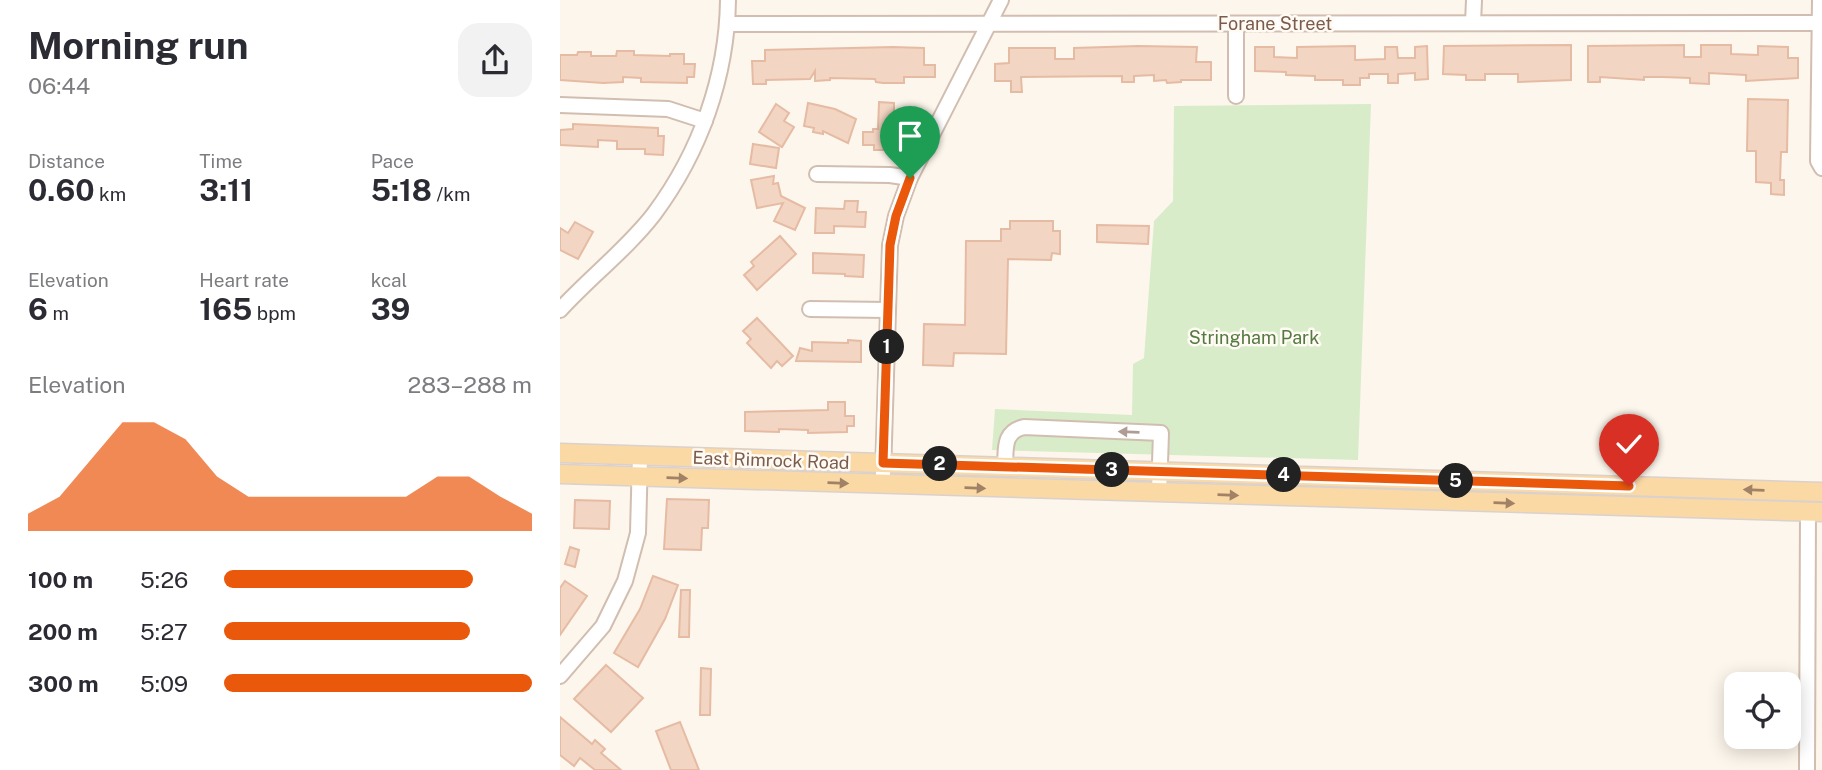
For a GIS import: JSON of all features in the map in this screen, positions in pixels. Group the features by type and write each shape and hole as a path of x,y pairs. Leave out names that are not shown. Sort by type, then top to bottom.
{"main road":[{"name":"East Rimrock Road","path":"560,453 1822,492"},
{"name":"East Rimrock Road","path":"560,474 1815,512"}],"street":[{"path":"560,310 653,215 684,167 718,86 728,24 728,0"},
{"path":"882,485 890,245 896,216 910,178 1002,0"},
{"path":"1473,23 1474,0"},
{"path":"1820,0 1818,161 1822,168"},
{"path":"1236,23 1236,96"},
{"name":"Forane Street","path":"728,24 1821,23"},
{"path":"560,105 668,109 705,121"},
{"path":"817,174 890,175 910,178"},
{"path":"810,309 888,310"},
{"path":"1005,466 1006,440 1010,434 1024,428 1161,433 1159,493"},
{"path":"560,676 603,626 625,581 638,533 640,456"},
{"path":"1807,770 1815,512"}],"green space":[{"name":"Stringham Park","path":"1371,104 1358,460 992,450 995,409 1132,415 1133,364 1144,358 1154,221 1173,201 1174,106"}],"building":[{"path":"1571,45 1571,80 1518,82 1518,74 1485,74 1485,80 1466,80 1466,75 1443,74 1444,46"},
{"path":"1684,45 1684,57 1701,57 1701,45 1731,45 1731,54 1758,55 1758,46 1788,47 1788,58 1798,58 1798,78 1746,81 1746,75 1709,73 1709,84 1690,83 1690,78 1663,77 1644,77 1644,80 1600,77 1600,82 1588,82 1588,46"},
{"path":"1355,46 1355,60 1385,59 1385,47 1397,47 1398,58 1415,58 1415,47 1427,46 1428,79 1415,80 1415,73 1398,74 1398,83 1388,83 1388,74 1369,74 1369,78 1360,78 1360,85 1343,85 1343,80 1315,80 1315,76 1255,71 1255,47 1274,47 1274,57 1297,58 1297,47"},
{"path":"1197,47 1196,62 1211,62 1211,80 1167,83 1166,80 1154,81 1154,75 1134,76 1134,82 1122,82 1122,76 1021,77 1022,92 1011,92 1011,81 995,81 995,64 1009,63 1009,48 1055,48 1055,59 1074,59 1074,48"},
{"path":"924,48 924,65 935,65 935,77 904,77 904,83 883,83 876,82 875,79 830,78 815,81 815,71 810,79 766,80 766,84 753,84 752,61 765,61 765,50"},
{"path":"617,51 634,51 634,55 684,54 684,64 695,64 694,77 687,77 687,83 641,82 641,78 623,77 623,82 603,83 560,80 560,55 591,52 591,56 616,56"},
{"path":"1748,99 1788,100 1787,152 1781,152 1780,180 1784,180 1784,195 1771,194 1771,183 1756,182 1756,151 1747,151"},
{"path":"879,102 894,103 894,111 904,111 904,124 897,124 897,150 874,150 874,145 863,145 863,132 878,129"},
{"path":"808,103 835,109 856,119 848,143 823,131 823,134 813,132 814,128 804,126"},
{"path":"776,104 789,113 784,121 794,127 782,147 759,132"},
{"path":"573,124 658,128 658,136 664,136 663,155 645,154 645,149 617,149 617,141 598,140 598,147 560,145 560,130 573,129"},
{"path":"753,144 779,148 776,168 750,164"},
{"path":"774,176 773,184 778,183 781,196 805,208 795,230 774,221 783,203 757,208 751,180"},
{"path":"845,201 858,201 857,212 866,212 865,227 834,226 834,233 815,233 816,208 844,209"},
{"path":"1010,221 1053,221 1053,231 1060,231 1060,254 1052,253 1051,260 1008,259 1006,354 954,353 953,366 923,365 924,324 965,325 966,241 1001,241 1001,229 1010,229"},
{"path":"575,222 593,232 578,259 560,250 560,228 568,233"},
{"path":"1097,225 1149,226 1148,244 1097,242"},
{"path":"780,236 796,254 757,290 744,275 754,266 751,262"},
{"path":"813,253 864,255 863,277 813,273"},
{"path":"757,318 793,356 782,366 777,361 771,368 747,343 751,339 743,331"},
{"path":"848,340 861,341 861,362 796,361 800,348 812,351 812,342 848,343"},
{"path":"828,402 845,402 845,416 854,416 854,426 847,426 847,432 808,433 808,430 779,429 779,432 745,431 745,412 828,410"},
{"path":"667,499 709,500 708,528 702,528 701,550 664,549"},
{"path":"575,500 610,501 609,529 574,528"},
{"path":"570,547 579,550 575,567 565,564"},
{"path":"653,576 678,585 665,619 638,667 614,653 640,609"},
{"path":"565,581 587,596 560,635 560,588"},
{"path":"681,590 690,590 689,637 679,637"},
{"path":"606,665 643,698 611,732 574,699"},
{"path":"701,668 711,669 710,715 700,715"},
{"path":"560,717 592,744 595,740 605,749 601,753 621,770 595,770 580,758 574,766 560,755"},
{"path":"680,722 699,770 671,770 656,731"}],"route":[{"path":"910,178 896,216 890,245 883,463 1629,486"}]}
